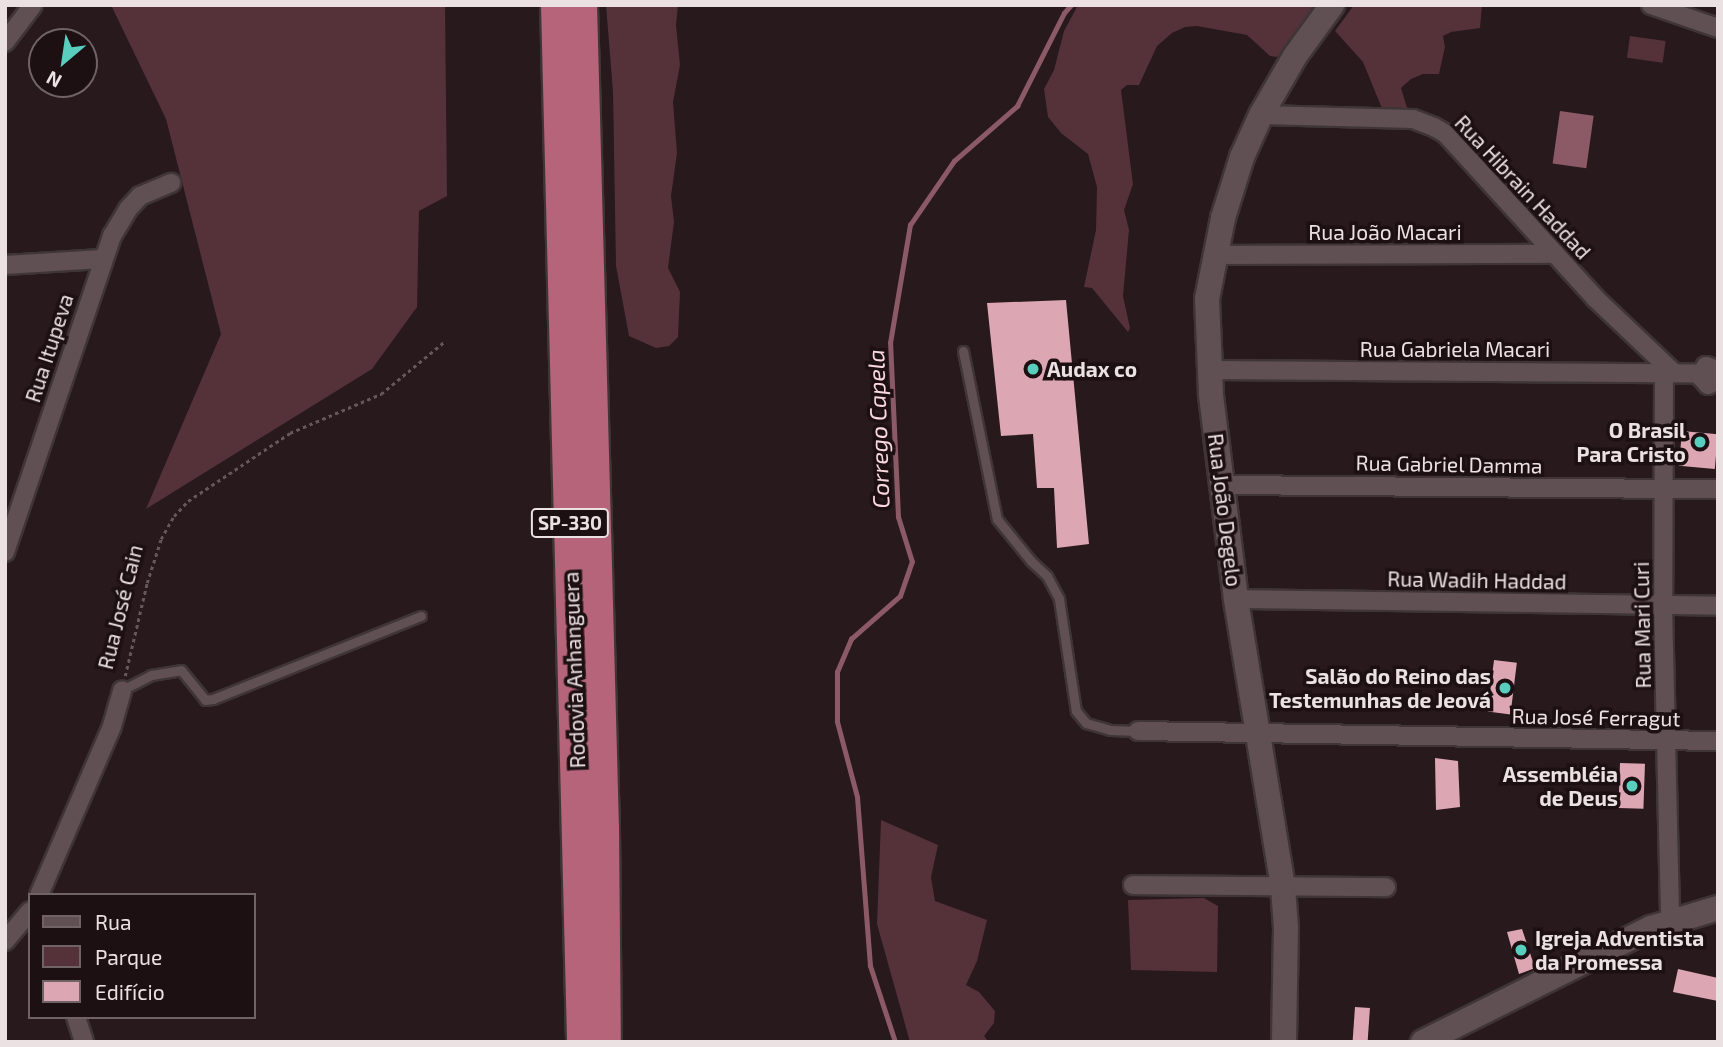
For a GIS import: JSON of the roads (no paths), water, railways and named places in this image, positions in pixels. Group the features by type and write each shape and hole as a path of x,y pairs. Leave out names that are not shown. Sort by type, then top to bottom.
{"highway":[{"name":"Rodovia Anhanguera","path":"557,5 583,1042"},
{"name":"Rodovia Anhanguera","path":"581,5 603,828 605,1042"}],"street":[{"path":"5,42 33,5"},
{"name":"Rua João Degelo","path":"1284,1042 1286,928 1283,887 1236,599 1209,370 1207,299 1214,254 1242,157 1261,115 1295,56 1332,5"},
{"path":"1651,5 1718,28"},
{"name":"Rua Hibrain Haddad","path":"1261,115 1423,121 1446,134 1555,254 1669,373"},
{"name":"Rua Itupeva","path":"5,552 102,259 128,209 140,196 171,183"},
{"name":"Rua João Macari","path":"1214,254 1555,254"},
{"path":"5,265 102,259"},
{"name":"Rua Gabriela Macari","path":"1209,370 1669,373 1714,379"},
{"name":"Rua Mari Curi","path":"1669,373 1663,605 1670,919"},
{"name":"Rua Gabriel Damma","path":"1222,485 1718,489"},
{"name":"Rua Wadih Haddad","path":"1236,599 1718,606"},
{"name":"Rua José Cain","path":"40,893 112,726 122,690"},
{"name":"Rua José Ferragut","path":"1138,731 1718,741"},
{"path":"1133,885 1386,887"},
{"path":"1423,1042 1670,919 1718,908"},
{"path":"5,941 28,913"},
{"path":"77,1019 84,1042"}],"lane":[{"path":"963,351 998,519 1031,561 1047,576 1059,599 1076,711 1086,723 1110,730 1138,731"},
{"path":"122,690 151,675 181,670 205,700 213,699 421,616"}],"waterway":[{"name":"Corrego Capela","path":"895,1042 870,966 857,797 837,722 837,672 851,639 900,596 912,562 898,517 890,343 910,225 954,161 1017,106 1064,13 1071,5"}],"place":[{"name":"Audax co","path":"1033,369"},
{"name":"O Brasil Para Cristo","path":"1700,442"},
{"name":"Salão do Reino das Testemunhas de Jeová","path":"1505,688"},
{"name":"Assembléia de Deus","path":"1632,786"},
{"name":"Igreja Adventista da Promessa","path":"1521,950"}]}
